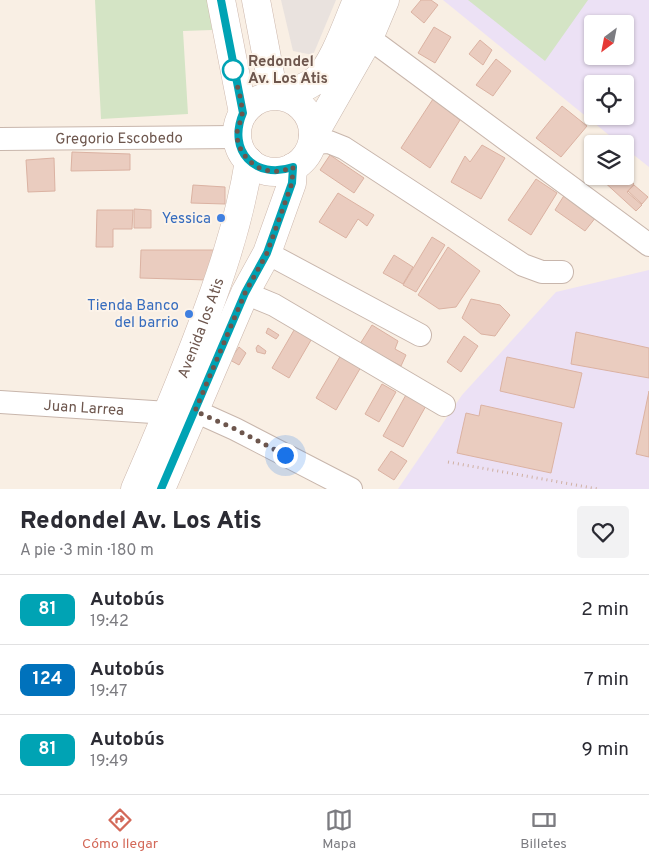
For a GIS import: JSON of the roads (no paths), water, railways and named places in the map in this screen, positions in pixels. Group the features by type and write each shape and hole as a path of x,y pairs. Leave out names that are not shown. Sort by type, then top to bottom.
{"main road":[{"path":"221,0 240,125 241,150 249,161 259,168 270,171 282,171 293,167 302,161 309,152 313,139 369,38 385,0"},
{"path":"256,0 277,95"},
{"path":"240,125 256,100 298,90 316,80 338,44 357,0"},
{"path":"277,95 294,100 305,109 312,122 313,139"},
{"name":"Avenida los Atis","path":"135,489 168,413 216,289 240,210 249,161"},
{"name":"Avenida los Atis","path":"161,489 245,293 267,253 292,183 293,167"}],"street":[{"path":"369,38 649,244"},
{"name":"Gregorio Escobedo","path":"0,139 240,125"},
{"path":"313,139 329,142 344,148 523,265 542,272 562,272"},
{"path":"267,253 420,335"},
{"path":"245,293 274,305 444,404"},
{"name":"Juan Larrea","path":"0,402 168,413"},
{"path":"195,411 235,429 351,489"}],"place":[{"name":"Redondel Av. Los Atis","path":"233,70"},
{"name":"Yessica","path":"221,218"},
{"name":"Tienda Banco del barrio","path":"189,314"}]}
